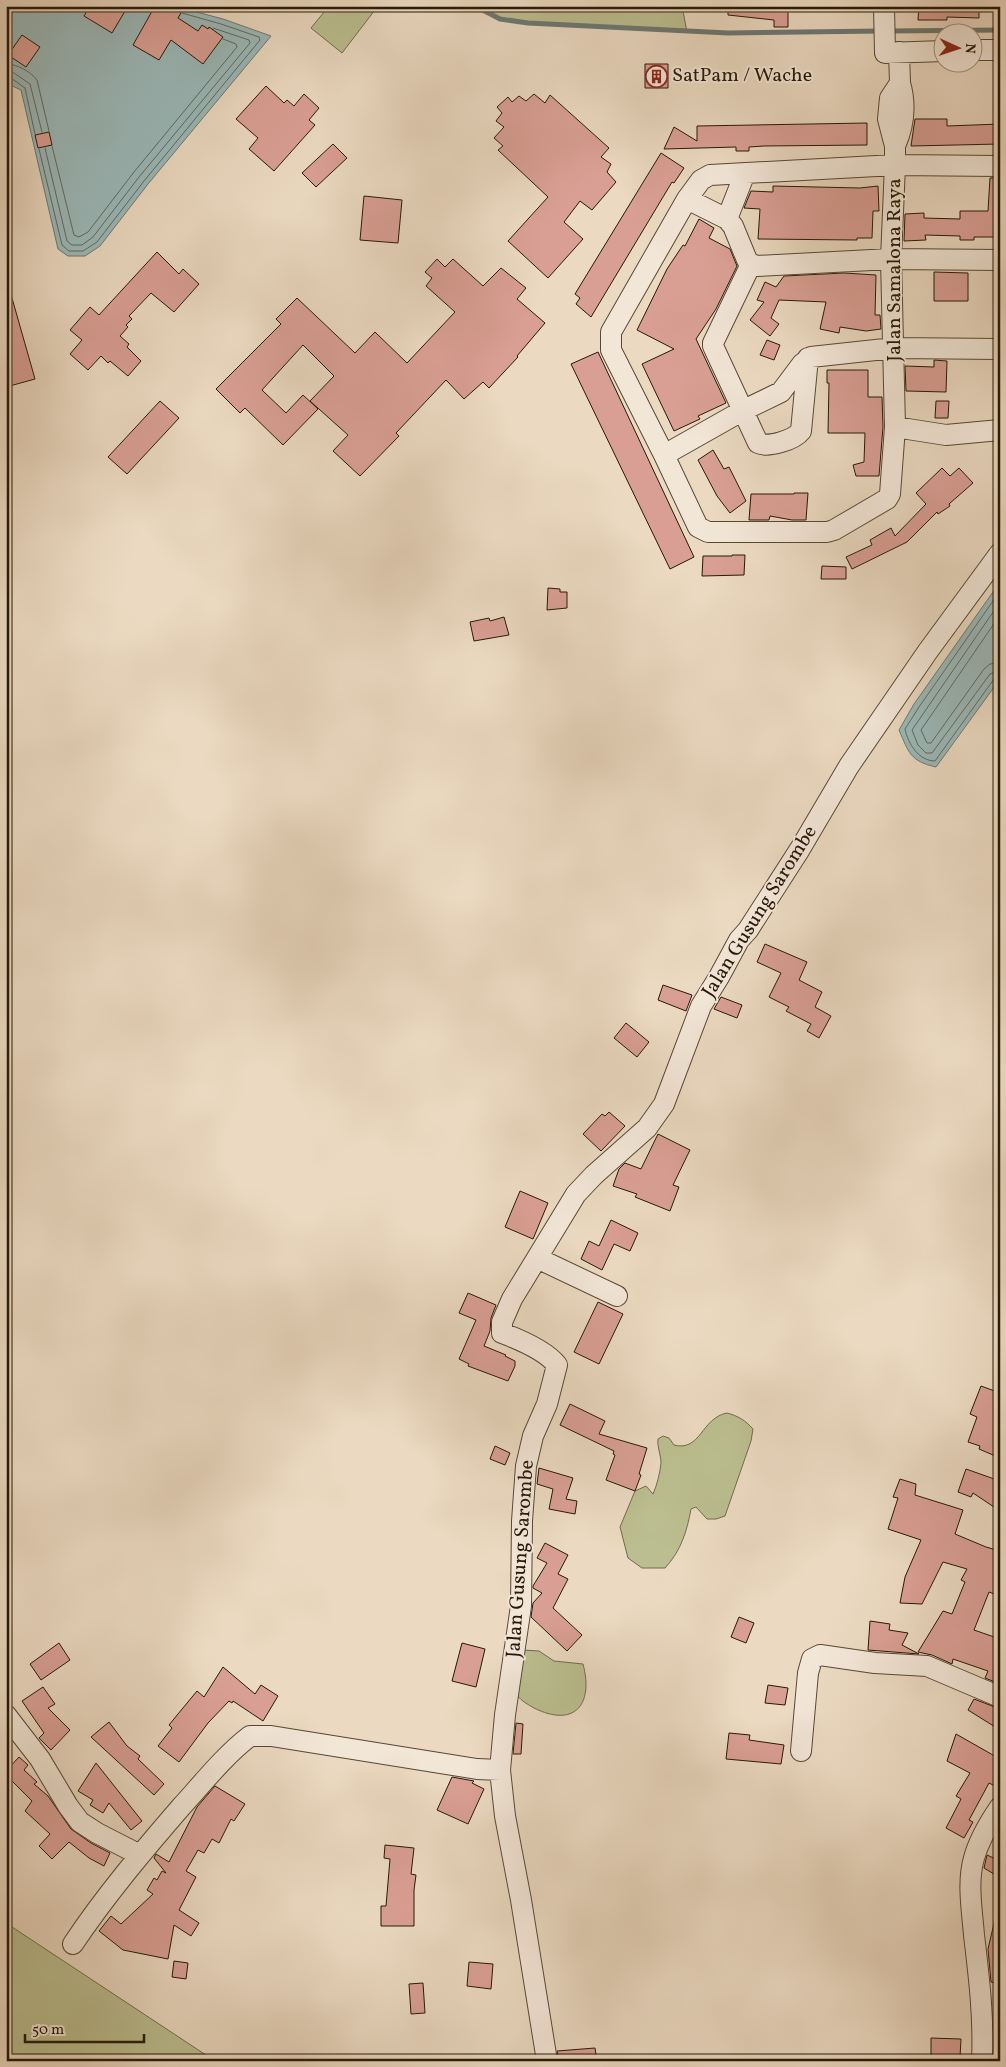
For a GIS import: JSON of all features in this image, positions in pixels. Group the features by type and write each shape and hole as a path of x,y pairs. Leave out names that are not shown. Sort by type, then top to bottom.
{"street":[{"name":"Jalan Samalona Raya","path":"664,455 698,527 708,532 816,533 834,530 887,499 892,491 895,427 891,259 895,155 888,120 890,98 900,83 885,28 884,6"},
{"path":"892,50 934,51"},
{"path":"984,50 1000,50"},
{"path":"1000,166 895,155 707,176 701,180 687,199 611,332 611,350 664,455 742,411 781,392 808,358 894,348 1000,349"},
{"path":"727,219 745,173"},
{"path":"687,199 727,219 733,226 747,260 757,266 891,259 1000,260"},
{"path":"751,264 713,343 758,443 766,446 798,435 802,428 808,358"},
{"path":"895,427 946,435 1000,430"},
{"name":"Jalan Gusung Sarombe","path":"547,2061 521,1900 505,1816 500,1770 505,1715 521,1606 522,1521 526,1466 533,1436 547,1404 557,1365 554,1361 529,1345 502,1333 502,1322 512,1299 539,1259 576,1194 647,1128 664,1104 701,1006 739,940 748,930 800,849 849,766 928,651 1000,553"},
{"path":"539,1259 617,1296"},
{"path":"801,1751 808,1674 812,1659 820,1655 875,1663 927,1666 1000,1698"},
{"path":"6,1715 40,1760 80,1822 140,1855"},
{"path":"73,1944 90,1918 140,1855 225,1759 250,1736 271,1736 477,1769 500,1770"},
{"path":"982,2061 982,2015 971,1897 971,1874 973,1859 997,1817"}],"green space":[{"path":"329,6 378,6 342,53 311,28"},
{"path":"475,6 682,6 687,32 528,23 500,19"},
{"path":"727,1413 735,1415 753,1429 751,1441 725,1516 707,1519 696,1507 691,1509 688,1525 671,1561 665,1568 642,1568 628,1558 620,1527 635,1491 646,1486 653,1494 661,1463 658,1439 663,1436 669,1438 674,1445 683,1446 690,1444 712,1421 718,1416"},
{"path":"523,1650 539,1651 554,1661 583,1664 586,1691 578,1709 570,1714 548,1714 534,1708 519,1698 516,1686"},
{"path":"6,1923 215,2061 6,2061"}],"water":[{"path":"6,6 174,6 223,19 271,36 148,184 100,246 85,256 68,256 58,249 21,90 6,83"},
{"path":"1000,582 1000,679 936,767 927,765 916,759 908,750 899,730 914,704"}],"building":[{"path":"90,6 128,6 112,33 84,16"},
{"path":"155,6 185,6 178,18 198,31 202,25 208,29 209,27 223,37 203,64 171,40 159,60 133,45"},
{"path":"728,6 788,6 788,27 774,27 774,20 728,15"},
{"path":"919,6 979,6 979,18 947,17 947,20 918,20"},
{"path":"22,35 40,47 26,67 8,55"},
{"name":"SatPam / Wache","path":"645,64 668,64 668,88 645,88"},
{"path":"266,86 284,103 287,100 294,106 304,94 319,108 309,120 315,125 274,171 249,149 258,138 236,119"},
{"path":"534,94 545,103 550,95 609,148 601,157 611,164 607,172 616,182 592,210 580,201 564,222 583,239 548,278 508,241 548,197 498,150 503,146 494,138 504,127 496,121 502,113 497,107 508,97 512,102 519,96 526,101"},
{"path":"915,119 947,119 947,126 1000,124 1000,144 911,146"},
{"path":"867,123 867,145 764,146 749,147 749,151 736,151 736,147 664,149 674,127 697,141 697,126"},
{"path":"49,132 52,145 38,148 35,135"},
{"path":"333,144 347,158 316,187 302,173"},
{"path":"661,153 684,168 674,183 672,182 591,317 576,304 580,298 575,294"},
{"path":"990,178 1000,178 1000,237 974,237 974,240 960,240 960,236 925,235 926,240 904,241 905,214 924,213 924,218 960,219 960,211 988,211"},
{"path":"773,186 860,188 878,186 879,211 873,211 872,238 857,238 857,240 758,239 760,209 744,208 751,191 773,192"},
{"path":"364,196 402,200 398,243 360,240"},
{"path":"699,219 714,228 709,238 730,249 737,266 716,309 696,339 726,403 698,416 700,419 674,431 642,364 674,349 637,330 667,269 683,245 685,246"},
{"path":"157,252 179,274 183,269 199,284 174,312 151,293 129,316 132,319 120,336 129,344 127,347 141,361 128,376 101,356 88,370 70,354 82,340 70,330 90,307 99,315"},
{"path":"437,259 445,267 453,259 483,286 501,268 526,288 517,299 545,323 518,357 489,388 483,382 464,399 446,380 396,433 399,436 360,476 333,451 348,435 310,401 334,376 303,345 262,390 286,413 303,395 318,409 283,445 245,408 240,413 216,389 281,324 276,319 297,298 355,353 375,332 407,363 455,312 426,286 432,278 425,272"},
{"path":"934,272 968,273 968,301 934,301"},
{"path":"844,273 876,275 875,315 880,315 881,329 866,331 840,327 839,333 820,329 826,302 779,300 771,318 779,324 770,336 750,320 764,302 757,300 765,282 776,287 784,276"},
{"path":"10,291 35,379 6,387 6,292"},
{"path":"767,340 780,345 774,360 760,355"},
{"path":"598,352 694,557 670,569 571,364"},
{"path":"934,360 947,361 946,392 906,391 905,366 934,367"},
{"path":"827,370 868,370 868,397 882,397 883,427 879,476 856,476 853,465 864,462 865,433 828,433 829,383 827,383"},
{"path":"160,401 179,418 127,474 108,457"},
{"path":"936,401 949,401 948,418 935,418"},
{"path":"713,450 724,469 729,467 746,501 730,513 717,496 698,460"},
{"path":"942,468 950,476 959,468 973,483 949,504 950,506 938,514 937,512 907,542 852,569 846,557 872,545 870,540 891,528 895,536 926,504 916,493"},
{"path":"808,493 806,520 792,520 770,516 769,520 749,520 751,494"},
{"path":"745,555 744,575 702,576 703,556"},
{"path":"822,566 846,567 846,579 821,579"},
{"path":"548,588 567,592 567,608 547,610"},
{"path":"504,617 509,635 474,641 470,622 489,618 490,621"},
{"path":"765,944 807,962 799,980 822,992 815,1007 831,1016 819,1038 807,1031 811,1024 786,1011 789,1007 769,997 781,973 757,962"},
{"path":"663,985 692,995 686,1011 658,1000"},
{"path":"721,997 742,1005 737,1018 714,1009"},
{"path":"626,1023 649,1042 637,1057 614,1038"},
{"path":"609,1112 625,1126 601,1151 583,1134 602,1114 605,1116"},
{"path":"658,1134 690,1150 673,1185 679,1187 670,1211 635,1197 637,1194 613,1186 619,1169 625,1163 641,1169"},
{"path":"520,1191 548,1203 533,1239 505,1227"},
{"path":"611,1220 638,1233 630,1251 614,1244 602,1270 581,1259 589,1241 599,1246"},
{"path":"468,1293 496,1305 491,1318 490,1331 484,1346 515,1361 515,1366 508,1381 468,1366 469,1364 459,1359 476,1320 459,1313"},
{"path":"598,1302 623,1314 599,1364 574,1352"},
{"path":"981,1386 1000,1393 1000,1458 979,1449 980,1446 968,1442 977,1417 970,1414"},
{"path":"570,1404 605,1421 599,1434 647,1448 635,1491 606,1480 615,1455 613,1454 614,1451 560,1425"},
{"path":"495,1446 510,1453 505,1465 490,1459"},
{"path":"539,1468 573,1478 566,1499 577,1501 575,1514 549,1509 553,1489 537,1484"},
{"path":"966,1469 1000,1481 1000,1511 973,1493 971,1497 958,1492"},
{"path":"900,1479 916,1484 915,1495 963,1510 955,1534 1000,1551 1000,1596 989,1592 974,1630 1000,1639 1000,1684 985,1678 988,1671 953,1659 952,1664 932,1655 918,1652 943,1611 952,1614 965,1582 961,1580 967,1569 943,1562 922,1604 900,1603 905,1577 921,1540 888,1529 898,1498 893,1497"},
{"path":"545,1543 568,1555 558,1574 568,1579 553,1608 582,1635 567,1651 531,1617 533,1603 542,1593 533,1588 533,1586 547,1563 537,1558"},
{"path":"739,1617 754,1623 746,1643 731,1637"},
{"path":"870,1621 890,1624 889,1630 908,1633 902,1645 919,1654 868,1650"},
{"path":"59,1643 70,1660 41,1680 30,1664"},
{"path":"462,1643 485,1649 476,1687 452,1681"},
{"path":"223,1667 255,1694 261,1685 278,1696 263,1721 233,1701 232,1703 229,1701 208,1723 179,1762 158,1746 172,1728 169,1725 178,1714 197,1691 204,1697"},
{"path":"768,1685 788,1688 785,1705 765,1703"},
{"path":"43,1687 55,1704 48,1708 70,1730 51,1750 39,1738 44,1733 22,1701"},
{"path":"974,1699 1000,1709 1000,1730 968,1710"},
{"path":"109,1722 127,1746 140,1756 138,1759 164,1784 154,1795 91,1737"},
{"path":"516,1723 523,1724 521,1754 513,1754"},
{"path":"729,1733 750,1735 749,1740 784,1745 781,1764 726,1759"},
{"path":"956,1734 1000,1759 1000,1778 995,1786 989,1783 969,1820 973,1822 964,1838 946,1828 961,1799 956,1796 970,1773 947,1761"},
{"path":"19,1757 28,1765 24,1770 37,1782 34,1784 48,1796 71,1829 110,1853 104,1866 89,1858 69,1842 52,1859 39,1846 50,1834 25,1811 32,1801 6,1775 6,1771"},
{"path":"96,1763 142,1821 131,1830 109,1803 103,1813 90,1805 93,1800 78,1791"},
{"path":"452,1777 474,1781 472,1783 484,1789 468,1824 437,1810"},
{"path":"215,1786 245,1804 234,1821 231,1819 219,1843 212,1839 204,1853 198,1850 186,1871 196,1877 179,1910 199,1923 191,1936 174,1925 168,1959 123,1950 99,1931 111,1916 121,1924 153,1894 147,1890 154,1878 157,1880 162,1871 166,1873 154,1858 156,1854 169,1862 197,1807"},
{"path":"385,1845 414,1848 411,1874 416,1875 414,1926 381,1926 381,1906 386,1906 390,1859 384,1858"},
{"path":"987,1855 1000,1861 1000,1865 994,1874 984,1868"},
{"path":"995,1919 1000,1920 1000,1984 991,1982 988,1949"},
{"path":"174,1961 188,1963 186,1979 172,1977"},
{"path":"469,1962 493,1964 491,1989 467,1986"},
{"path":"423,1983 425,2013 411,2014 409,1984"},
{"path":"931,2038 961,2039 960,2057 931,2058"},
{"path":"595,2048 597,2061 559,2061 557,2051"}],"waterway":[{"path":"475,6 500,19 528,23 728,33 881,31"},
{"path":"889,31 1000,30"}],"place":[{"name":"SatPam / Wache","path":"656,76"}]}
